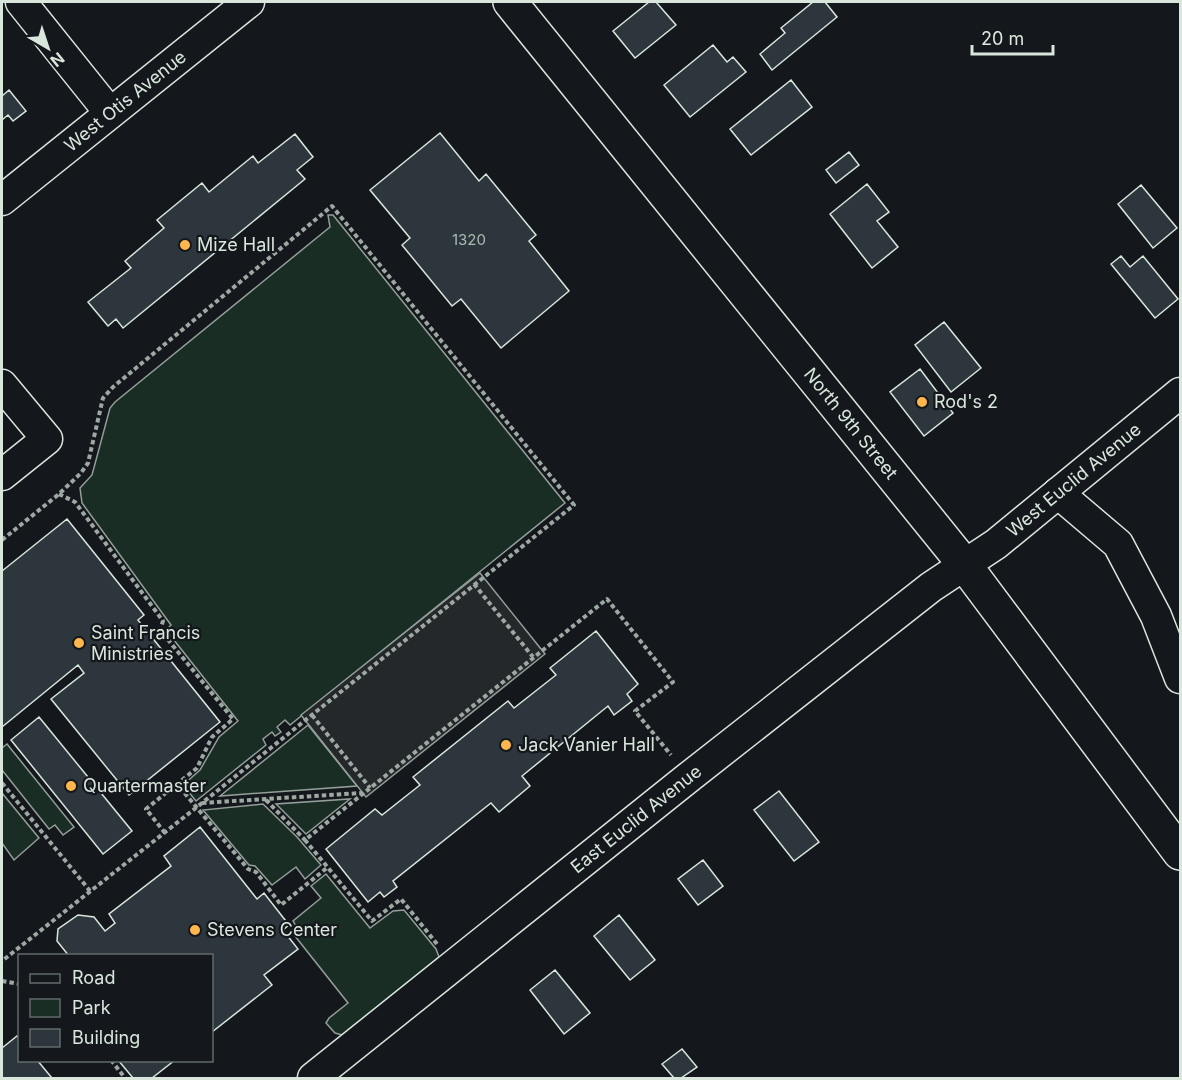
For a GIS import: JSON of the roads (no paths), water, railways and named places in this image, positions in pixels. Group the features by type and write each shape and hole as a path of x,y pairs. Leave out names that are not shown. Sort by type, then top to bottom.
{"main road":[{"name":"North 9th Street","path":"510,2 964,564 1180,853"}],"street":[{"path":"21,2 110,113"},
{"name":"West Otis Avenue","path":"2,200 249,2"},
{"path":"2,385 47,439 2,475"},
{"name":"West Euclid Avenue","path":"964,564 996,544 1180,393"},
{"path":"1058,493 1118,544 1156,616 1180,678"},
{"name":"East Euclid Avenue","path":"313,1078 689,777 931,587 964,564"}],"place":[{"name":"Mize Hall","path":"185,245"},
{"name":"Rod's 2","path":"922,402"},
{"name":"Saint Francis Ministries","path":"79,643"},
{"name":"Jack Vanier Hall","path":"506,745"},
{"name":"Quartermaster","path":"71,786"},
{"name":"Stevens Center","path":"195,930"}]}
